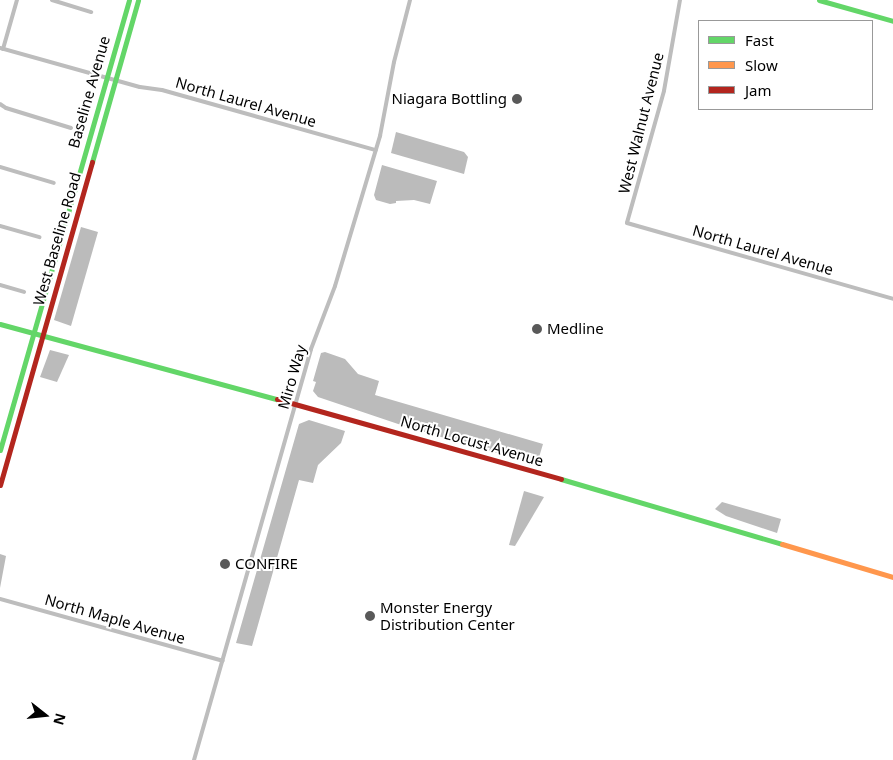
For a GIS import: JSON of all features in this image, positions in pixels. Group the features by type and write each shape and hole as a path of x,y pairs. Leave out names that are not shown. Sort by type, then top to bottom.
{"main road":[{"name":"Baseline Avenue","path":"0,450 33,333 111,79 129,0"},
{"name":"West Baseline Road","path":"0,485 111,79 138,0"},
{"path":"819,0 893,21"},
{"name":"North Locust Avenue","path":"0,324 131,358 295,406 507,463 893,577"}],"street":[{"path":"1,48 17,0"},
{"path":"52,0 91,12"},
{"name":"Miro Way","path":"194,760 311,348 335,285 376,150 385,114 396,50 410,0"},
{"name":"West Walnut Avenue","path":"627,223 664,91 680,0"},
{"name":"North Laurel Avenue","path":"1,48 140,87 162,90 376,150"},
{"path":"0,104 6,108 71,128"},
{"path":"0,167 54,183"},
{"name":"North Laurel Avenue","path":"627,223 893,299"},
{"path":"0,226 39,237"},
{"path":"0,285 24,292"},
{"name":"North Maple Avenue","path":"0,599 223,661"}],"shaded area":[{"path":"396,132 464,152 468,157 464,174 391,153"},
{"path":"382,165 437,181 430,204 414,200 396,201 396,203 390,204 376,200 374,195"},
{"path":"81,227 98,232 71,326 54,320"},
{"path":"50,350 69,355 57,382 40,377"},
{"path":"325,352 345,359 358,374 379,381 375,395 543,444 537,464 427,433 411,426 410,428 318,397 313,391 316,382 313,381 321,353"},
{"path":"309,420 345,431 341,443 318,465 313,483 299,480 252,646 236,643 299,424"},
{"path":"524,491 544,497 515,546 509,545"},
{"path":"722,502 781,519 777,533 726,516 715,509"},
{"path":"0,554 6,556 0,588"}],"traffic: fast":[{"path":"0,450 129,0"},
{"path":"92,162 138,0"},
{"path":"819,0 893,21"},
{"path":"0,324 277,399"},
{"path":"561,479 782,544"}],"traffic: slow":[{"path":"782,544 893,577"}],"traffic: jam":[{"path":"0,485 92,162"},
{"path":"277,399 561,479"}],"place":[{"name":"Niagara Bottling","path":"517,99"},
{"name":"Medline","path":"537,329"},
{"name":"CONFIRE","path":"225,564"},
{"name":"Monster Energy Distribution Center","path":"370,616"}]}
